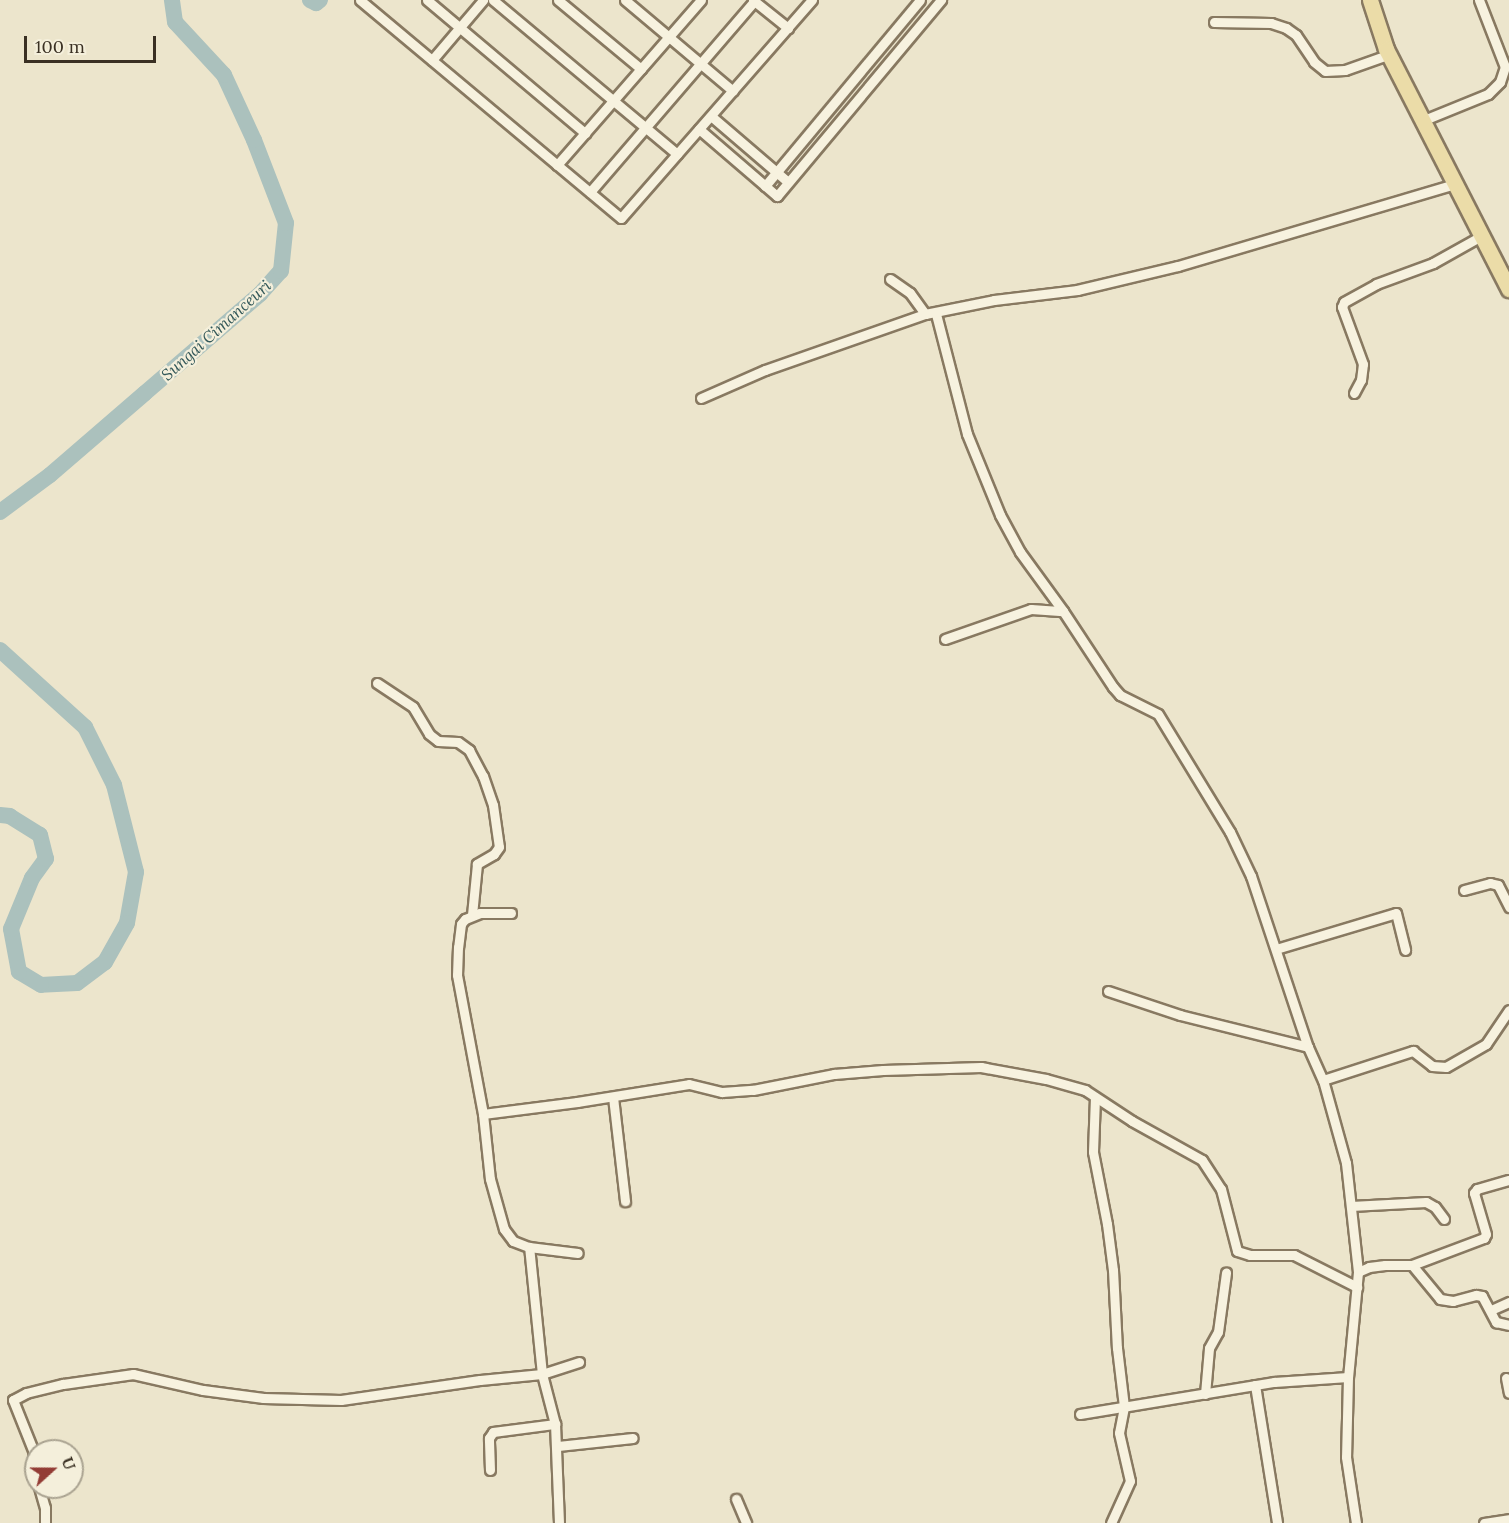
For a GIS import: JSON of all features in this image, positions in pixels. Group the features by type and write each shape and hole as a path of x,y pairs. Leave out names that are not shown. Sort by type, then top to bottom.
{"main road":[{"path":"1370,0 1390,54 1509,289"}],"street":[{"path":"360,0 621,218 812,0"},
{"path":"427,0 585,133"},
{"path":"432,60 483,0"},
{"path":"493,0 677,154"},
{"path":"558,0 641,69"},
{"path":"625,0 733,91"},
{"path":"590,192 754,0 788,28"},
{"path":"765,186 920,0"},
{"path":"699,129 777,195 940,0"},
{"path":"1424,120 1488,94 1500,82 1507,66 1479,0"},
{"path":"557,165 669,37 695,2"},
{"path":"1214,22 1271,23 1286,28 1296,35 1314,62 1325,71 1345,70 1390,54"},
{"path":"711,116 788,182"},
{"path":"701,398 765,370 925,314 936,314 994,300 1077,290 1178,266 1455,184"},
{"path":"1354,393 1361,380 1363,364 1342,307 1344,302 1376,284 1433,263 1483,235"},
{"path":"890,279 906,288 925,314"},
{"path":"936,314 966,434 1000,514 1020,552 1063,611 1116,692 1158,714 1174,736 1230,832 1251,876 1308,1047 1323,1080 1346,1163 1358,1272 1348,1377 1346,1457 1356,1523"},
{"path":"945,639 1031,609 1063,611"},
{"path":"377,683 413,707 429,734 438,741 458,742 469,750 483,776 494,805 499,847 494,854 477,864 472,915"},
{"path":"1464,890 1490,883 1498,885 1509,907"},
{"path":"1276,949 1396,912 1405,950"},
{"path":"511,913 472,915 461,924 458,975 483,1114 489,1179 501,1222 513,1240 529,1247 578,1253"},
{"path":"1108,991 1180,1015 1308,1047"},
{"path":"1323,1080 1413,1051 1432,1066 1446,1067 1486,1044 1509,1010"},
{"path":"483,1114 613,1097 689,1084 722,1092 753,1090 834,1074 968,1067 1046,1078 1081,1088 1132,1121 1196,1155 1208,1166 1221,1189 1237,1251 1250,1255 1294,1255 1357,1287"},
{"path":"613,1097 625,1201"},
{"path":"1095,1097 1093,1152 1109,1235 1124,1407 1119,1433 1130,1485 1111,1523"},
{"path":"1358,1272 1369,1267 1384,1265 1412,1265 1484,1238 1486,1234 1474,1193 1477,1189 1509,1180"},
{"path":"1351,1206 1426,1202 1435,1207 1444,1219"},
{"path":"529,1247 542,1374 555,1424 558,1446 559,1523"},
{"path":"1412,1265 1440,1299 1453,1301 1476,1295 1482,1296 1496,1322 1509,1325"},
{"path":"1205,1394 1209,1348 1218,1332 1227,1273"},
{"path":"1491,1310 1509,1302"},
{"path":"29,1439 13,1400 26,1393 63,1384 133,1374 203,1390 263,1398 341,1400 480,1380 542,1374 579,1362"},
{"path":"1080,1414 1255,1385 1348,1377"},
{"path":"1506,1378 1509,1394"},
{"path":"1255,1385 1277,1523"},
{"path":"490,1470 489,1438 493,1432 555,1424"},
{"path":"558,1446 633,1438"},
{"path":"42,1499 45,1523"},
{"path":"736,1499 746,1523"},
{"path":"1484,1523 1509,1519"}],"waterway":[{"name":"Sungai Cimanceuri","path":"0,512 50,475 260,294 281,271 286,223 254,140 224,75 175,22 172,0"},
{"name":"Sungai Cimanceuri","path":"310,0 316,3 320,0"},
{"name":"Sungai Cimanceuri","path":"0,650 85,727 114,785 136,872 127,923 105,962 77,983 41,985 19,972 11,929 32,878 46,859 40,835 10,816 0,815"}]}
